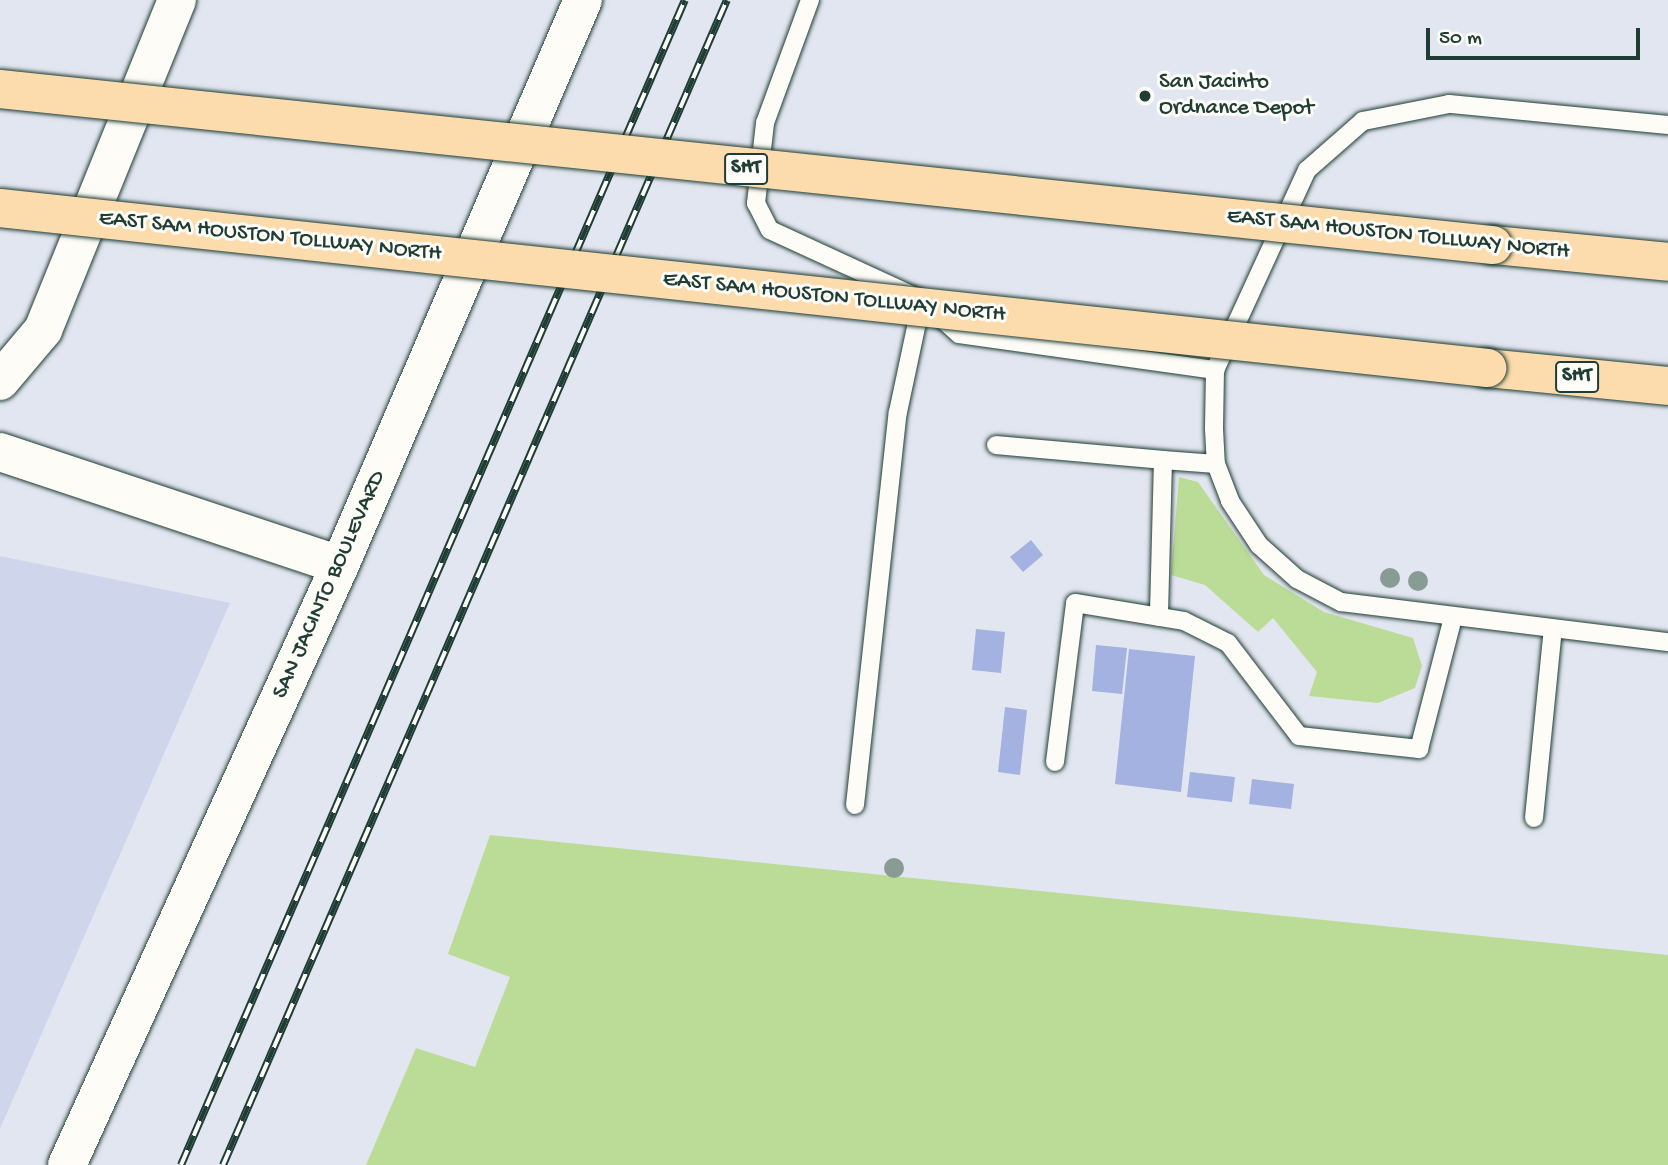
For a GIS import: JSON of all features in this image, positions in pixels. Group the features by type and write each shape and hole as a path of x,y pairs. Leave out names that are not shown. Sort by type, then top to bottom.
{"highway":[{"name":"EAST SAM HOUSTON TOLLWAY NORTH","path":"0,89 1493,246 1668,262"},
{"name":"EAST SAM HOUSTON TOLLWAY NORTH","path":"0,208 1668,386"}],"main road":[{"path":"0,381 43,330 177,0"},
{"name":"SAN JACINTO BOULEVARD","path":"67,1165 340,565 583,0"},
{"path":"0,452 340,565"}],"lane":[{"path":"810,0 765,123 755,203 769,230 922,301 959,334 1215,370"},
{"path":"1668,125 1449,104 1363,121 1307,170 1215,370 1216,464 1230,501 1259,545 1297,579 1341,602 1453,618 1668,642"},
{"path":"855,805 898,412 922,301"},
{"path":"996,445 1216,464"},
{"path":"1159,617 1163,460"},
{"path":"1055,762 1075,603 1184,621 1228,643 1299,736 1419,749 1453,618"},
{"path":"1534,818 1553,629"}],"shaded area":[{"path":"0,556 230,603 0,1129"}],"green space":[{"path":"1179,477 1198,482 1264,575 1324,612 1413,638 1422,666 1415,688 1378,703 1309,696 1317,672 1273,618 1258,632 1205,585 1171,575"},
{"path":"490,835 1668,955 1668,1165 366,1165 416,1048 475,1067 510,977 448,954"}],"building":[{"path":"1031,540 1043,555 1023,572 1010,557"},
{"path":"976,629 1005,632 1001,673 972,670"},
{"path":"1096,645 1127,648 1122,694 1092,691"},
{"path":"1129,649 1195,656 1181,792 1115,784"},
{"path":"1005,707 1027,710 1020,775 998,772"},
{"path":"1190,772 1235,777 1232,802 1187,797"},
{"path":"1252,779 1294,784 1291,809 1249,804"}],"railway":[{"path":"181,1165 685,0"},
{"path":"223,1165 727,0"}],"place":[{"name":"San Jacinto Ordnance Depot","path":"1145,96"}]}
